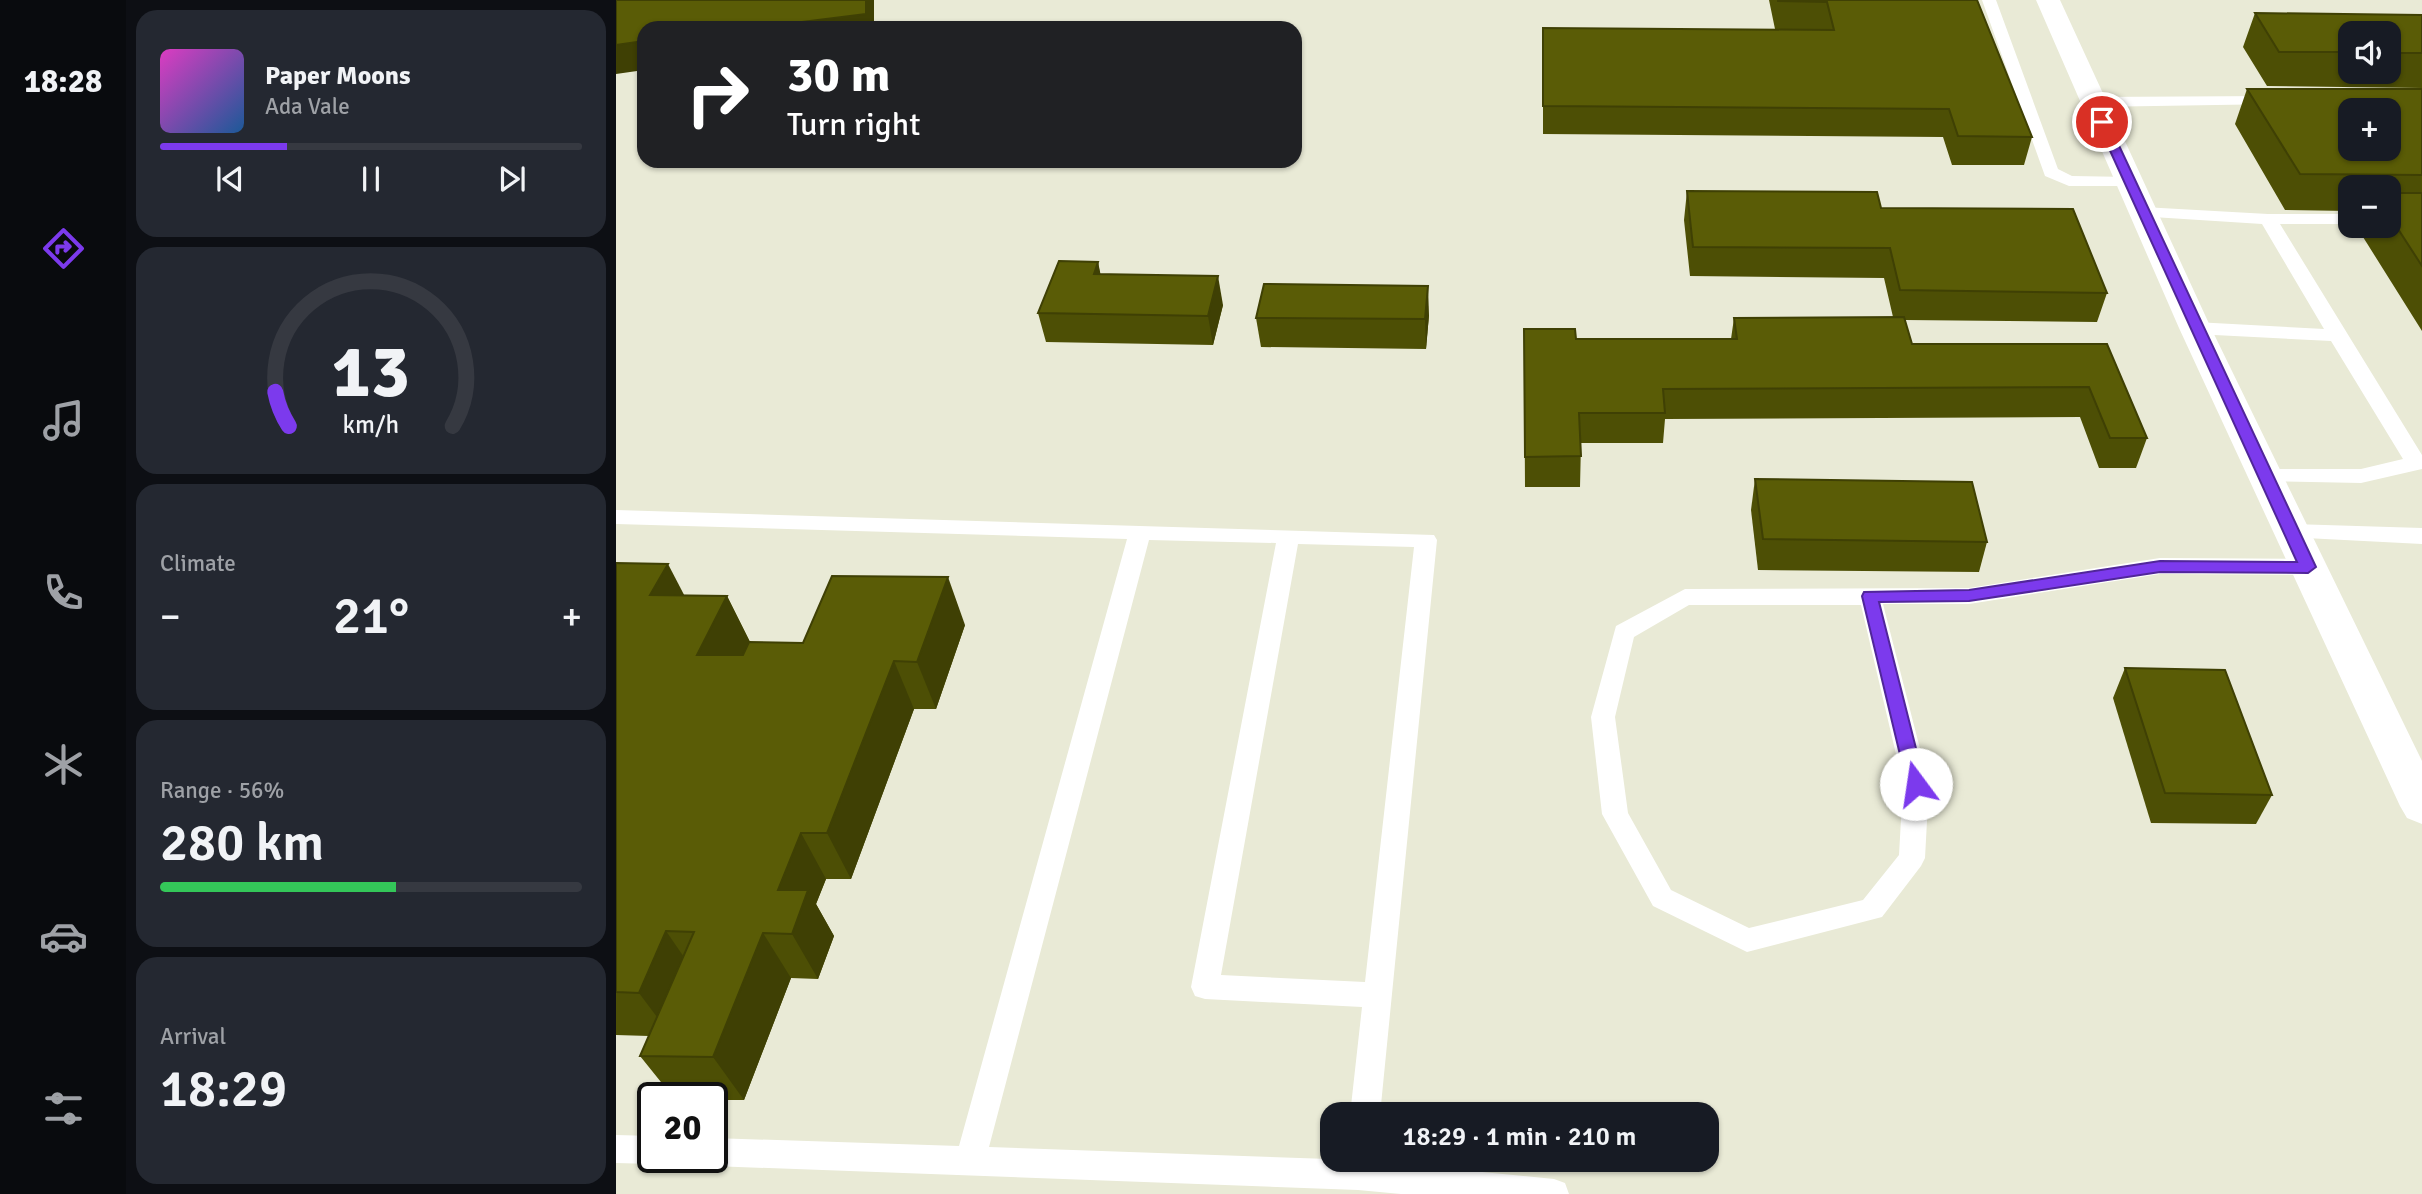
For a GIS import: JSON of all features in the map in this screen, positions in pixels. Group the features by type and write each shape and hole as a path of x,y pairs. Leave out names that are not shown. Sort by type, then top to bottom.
{"street":[{"path":"2048,0 2195,328 2422,806"}],"lane":[{"path":"1989,0 2051,172 2069,181 2136,197 2268,219 2338,219"},
{"path":"2093,102 2283,101"},
{"path":"2267,476 2361,476 2419,462 2337,335 2268,219"},
{"path":"2195,328 2337,335"},
{"path":"616,517 1426,540 1365,1102"},
{"path":"970,1161 1140,532"},
{"path":"2292,532 2422,536"},
{"path":"1288,537 1205,988 1377,995"},
{"path":"1870,596 1916,784 1912,858 1872,909 1747,940 1662,898 1615,814 1602,717 1624,632 1685,597 1870,596 1969,596 2160,566 2308,567"},
{"path":"616,1149 637,1150"},
{"path":"728,1153 1358,1176 1554,1194"}],"building":[{"path":"616,0 866,0 866,14 810,21 637,21 637,42 616,45"},
{"path":"1778,0 1977,0 2032,137 1958,136 1949,109 1543,106 1543,28 1834,30 1827,2"},
{"path":"2255,13 2422,15 2422,53 2401,53 2401,21 2338,21 2338,52 2279,52"},
{"path":"2247,89 2422,89 2422,175 2300,174"},
{"path":"1687,191 1877,192 1881,208 2073,209 2107,293 1900,290 1890,248 1693,247"},
{"path":"2401,193 2422,193 2422,266 2401,234"},
{"path":"1059,261 1098,262 1094,274 1218,276 1208,316 1038,313"},
{"path":"1264,284 1428,286 1425,319 1256,318"},
{"path":"1904,317 1912,344 2107,344 2147,438 2110,438 2089,387 1663,389 1665,413 1579,413 1581,456 1525,457 1524,329 1575,329 1576,339 1737,339 1734,318"},
{"path":"1755,479 1972,482 1987,542 1763,539"},
{"path":"616,563 668,564 650,595 727,596 697,655 743,655 749,642 803,643 832,576 948,577 917,662 894,661 827,833 801,833 778,890 808,890 792,934 763,933 713,1057 640,1056 694,932 666,931 639,993 616,992"},
{"path":"2125,668 2225,670 2272,795 2165,793"}],"route":[{"path":"1916,784 1870,596 1969,596 2160,566 2308,567 2195,328 2102,122"}]}
